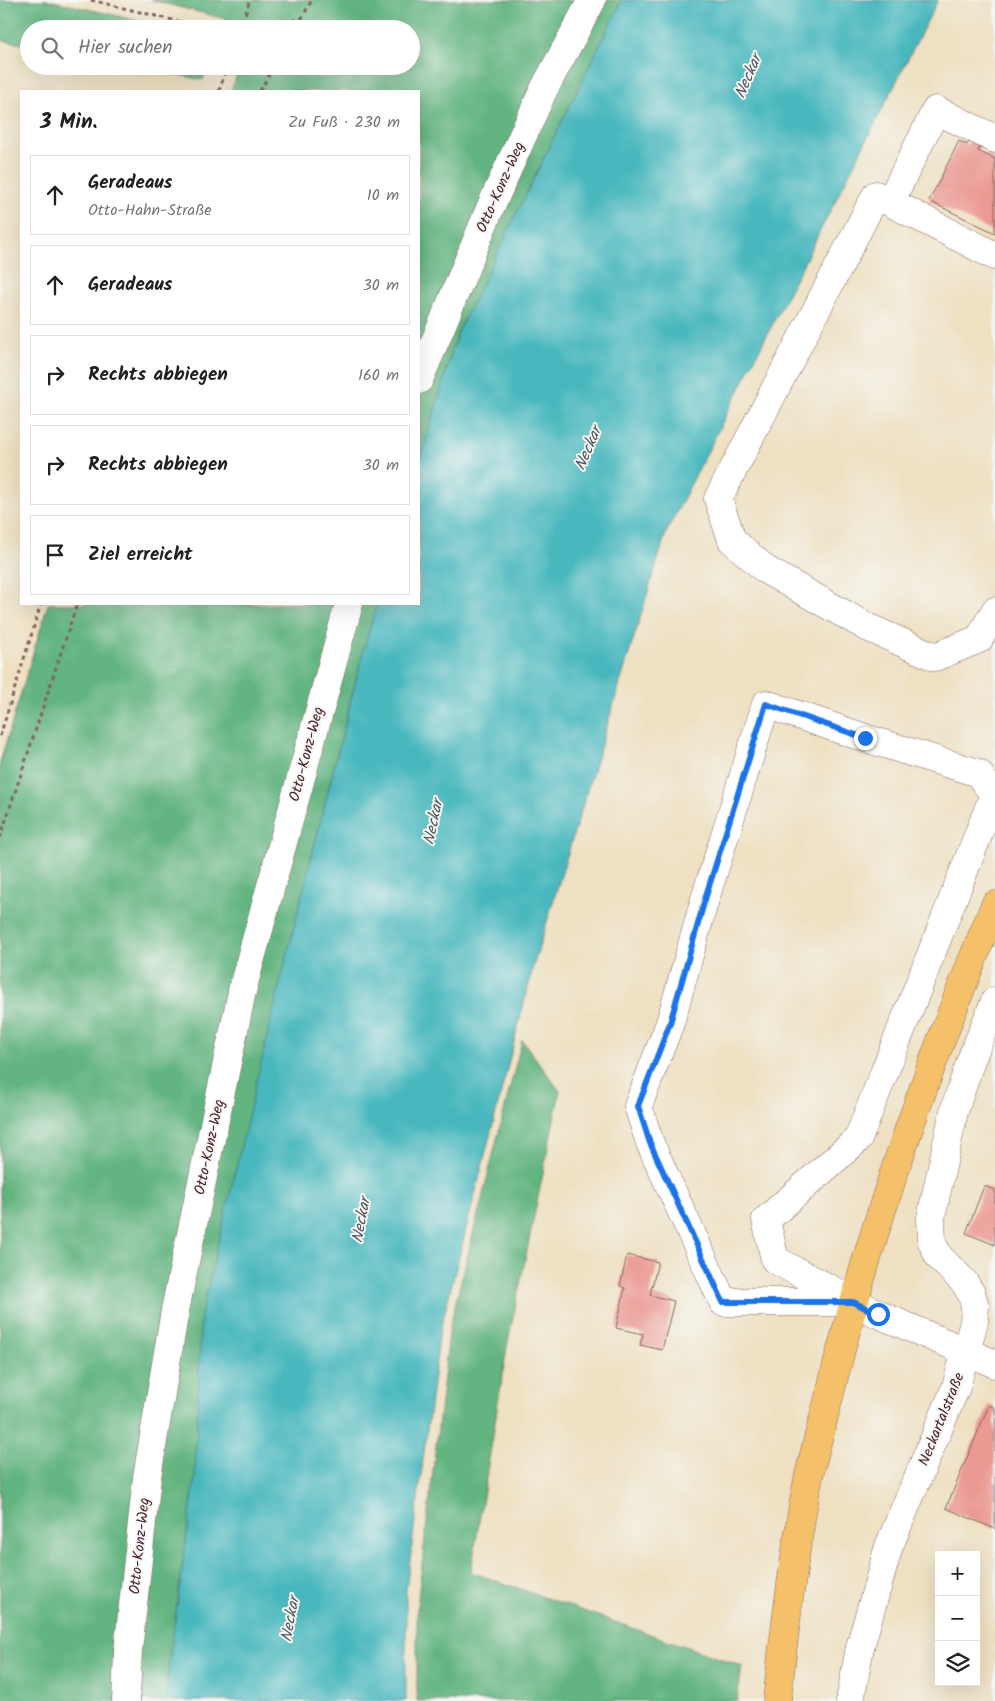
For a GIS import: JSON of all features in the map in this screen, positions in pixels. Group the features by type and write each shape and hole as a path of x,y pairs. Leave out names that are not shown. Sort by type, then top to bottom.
{"main road":[{"path":"777,1701 805,1493 853,1302 912,1118 969,966 995,905"}],"street":[{"name":"Otto-Konz-Weg","path":"420,378 491,206 544,89 592,0"},
{"path":"890,202 936,110 995,139"},
{"path":"995,256 876,196 718,499 732,540 766,570 867,627 935,656 979,639 995,611"},
{"name":"Otto-Konz-Weg","path":"126,1701 128,1651 146,1477 175,1310 243,987 349,605"},
{"path":"853,1302 723,1302 650,1143 638,1106 670,1023 705,899 766,704 865,738 978,773 994,795 858,1139 766,1220 775,1260 853,1302 965,1353 995,1364"},
{"name":"Neckartalstraße","path":"850,1701 860,1646 889,1546 956,1387 974,1322 975,1306 970,1293 964,1282 939,1256 932,1242 931,1218 954,1111 971,1060 995,1001"}],"path":[{"path":"91,0 172,20"},
{"path":"243,20 250,0"},
{"path":"295,20 302,18 312,0"},
{"path":"219,90 224,75"},
{"path":"261,90 269,75"},
{"path":"0,736 41,605"},
{"path":"0,838 77,605"}],"green space":[{"path":"0,0 48,0 136,20 20,20 20,43 0,40"},
{"path":"151,0 622,0 458,332 420,460 420,90 231,90 237,75 420,75 420,20 229,20"},
{"path":"179,75 204,75 203,80"},
{"path":"48,605 377,605 364,648 277,995 195,1478 169,1662 167,1701 0,1701 0,762"},
{"path":"522,1040 560,1091 507,1347 471,1572 742,1666 737,1701 417,1701 417,1607 450,1325"}],"water":[{"name":"Neckar","path":"622,0 938,0 666,533 534,964 440,1331 406,1591 406,1701 167,1701 169,1662 195,1478 201,1316 277,995 364,648 377,605 420,605 420,460 458,332"}],"building":[{"path":"972,136 983,141 978,151 995,159 995,233 929,201 959,141 967,145"},
{"path":"984,1186 995,1190 995,1245 966,1233"},
{"path":"627,1255 658,1262 650,1295 674,1301 662,1350 640,1345 643,1334 616,1328 625,1288 620,1286"},
{"path":"989,1405 995,1408 995,1529 946,1508"}],"route":[{"path":"865,738 766,704 705,899 670,1023 638,1106 650,1143 723,1302 853,1302 878,1314"}]}
